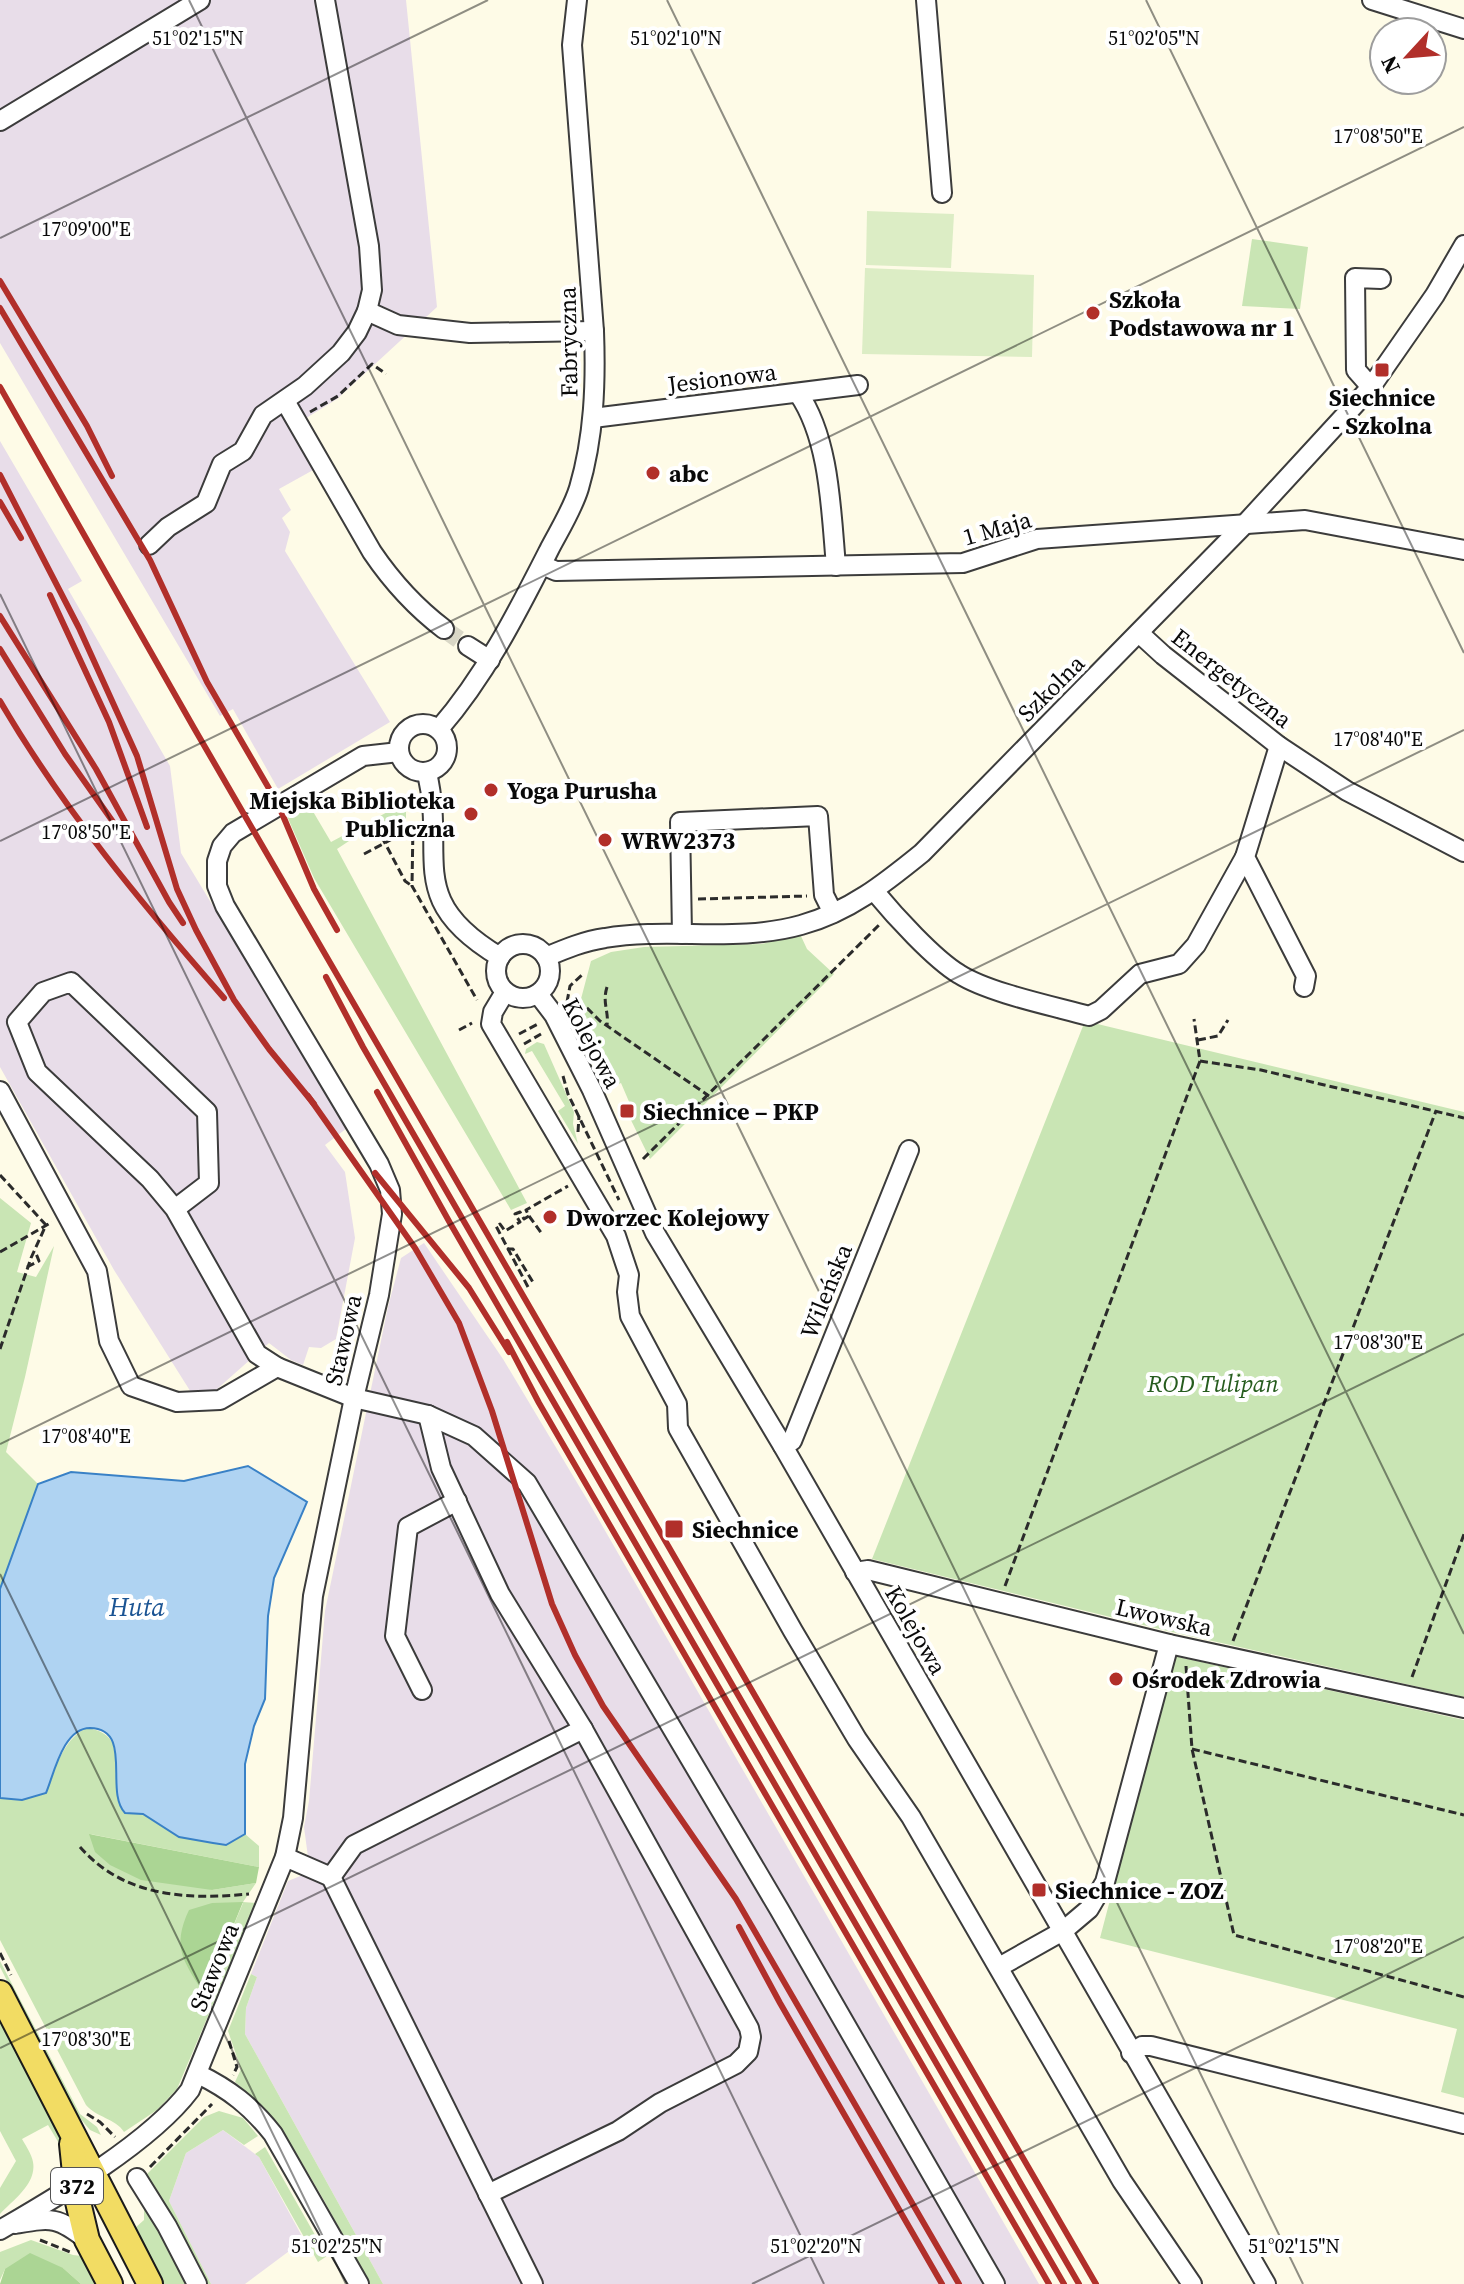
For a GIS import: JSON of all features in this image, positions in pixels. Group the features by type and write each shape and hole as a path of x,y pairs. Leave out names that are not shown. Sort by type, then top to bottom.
{"main road":[{"name":"372","path":"0,1993 70,2126 84,2177 150,2284"},
{"name":"372","path":"84,2177 78,2202 88,2242 110,2284"}],"street":[{"path":"0,121 200,0"},
{"path":"149,545 168,527 206,503 222,464 243,451 263,415 285,401 341,353 357,332 367,311 372,290 369,246 325,0"},
{"name":"Fabryczna","path":"439,729 490,660 542,565 579,490 593,418 594,331 572,45 577,0"},
{"path":"926,0 942,193"},
{"path":"1372,0 1464,29"},
{"name":"Szkolna","path":"546,957 572,946 606,938 751,933 801,925 875,892 922,853 1139,633 1371,387 1435,295 1464,245"},
{"path":"1371,387 1356,370 1355,278 1381,279"},
{"path":"367,311 398,325 470,333 594,331"},
{"name":"Jesionowa","path":"593,418 858,385"},
{"path":"798,393 816,427 829,495 836,566"},
{"path":"285,401 302,422 388,575 403,594 444,629"},
{"name":"1 Maja","path":"542,565 556,571 963,563 1037,539 1305,520 1464,550"},
{"name":"Energetyczna","path":"1139,633 1279,746 1347,791 1464,852"},
{"path":"468,646 490,660"},
{"path":"416,725 439,729 446,738 445,760 427,773 409,768 399,752 400,741 406,731 416,725"},
{"path":"875,892 891,912 956,973 975,983 1089,1016 1101,1010 1140,974 1179,964 1196,945 1245,857 1279,746"},
{"name":"Stawowa","path":"4,2227 84,2177 182,2101 198,2074 285,1857 293,1818 313,1596 379,1295 392,1214 390,1190 379,1164 225,906 217,886 217,861 222,846 233,833 287,799 363,756 399,752"},
{"path":"427,773 431,790 431,857 435,884 443,905 475,941 500,957"},
{"path":"682,934 680,822 818,816 824,895 833,913"},
{"path":"1245,857 1306,976 1304,987"},
{"path":"523,944 536,948 546,957 550,967 549,977 538,994 521,998 505,992 496,975 500,957 510,948 523,944"},
{"path":"175,1209 209,1183 207,1112 71,982 43,992 17,1022 37,1072 150,1179 175,1209 257,1354 277,1367 354,1398 428,1415 474,1436 527,1483 995,2284"},
{"path":"505,992 493,1012 491,1024 616,1236 629,1275 627,1292 630,1316 677,1404 678,1428 833,1699 911,1817 1122,2181 1192,2284"},
{"name":"Kolejowa","path":"538,994 554,1015 592,1090 655,1233 783,1446 1266,2284"},
{"path":"0,1091 97,1271 109,1341 131,1386 177,1402 220,1400 277,1367"},
{"name":"Wileńska","path":"783,1446 792,1441 909,1150"},
{"path":"428,1415 441,1468 500,1594 583,1729 749,2028 748,2052 736,2064 648,2109 618,2131 488,2194"},
{"path":"422,1690 395,1636 408,1527 457,1501"},
{"name":"Lwowska","path":"855,1572 868,1570 1177,1645 1464,1708"},
{"path":"999,1967 1063,1931 1089,1909 1105,1882 1177,1645"},
{"path":"331,1877 354,1845 583,1729"},
{"path":"285,1857 331,1877 533,2284"},
{"path":"1131,2053 1142,2046 1151,2046 1464,2124"},
{"path":"198,2074 224,2087 255,2112 273,2134 359,2284"},
{"path":"137,2178 167,2226 197,2284"},
{"path":"4,2227 49,2219 72,2228 88,2242"}],"path":[{"path":"302,422 306,414 338,396 372,364 386,374"},
{"path":"376,826 405,881 412,886"},
{"path":"364,854 413,828"},
{"path":"682,900 824,895"},
{"path":"643,1159 891,912"},
{"path":"568,1008 570,986 584,973"},
{"path":"607,987 603,1004 607,1025"},
{"path":"576,1003 586,1007 709,1096"},
{"path":"1000,1601 1200,1061 1194,1019"},
{"path":"1198,1040 1218,1036 1228,1020"},
{"path":"539,1023 545,1032 505,1048 539,1023"},
{"path":"1200,1061 1261,1070 1464,1118"},
{"path":"1227,1656 1436,1111"},
{"path":"0,1175 46,1225"},
{"path":"542,1234 526,1210 581,1178"},
{"path":"528,1287 496,1226 500,1224 505,1231 520,1222 515,1214 520,1212 524,1219 529,1216"},
{"path":"0,1349 27,1267 46,1225"},
{"path":"0,1252 46,1225"},
{"path":"27,1267 39,1261 34,1249"},
{"path":"507,1249 513,1249 534,1284"},
{"path":"1405,1696 1464,1534"},
{"path":"1177,1645 1192,1749 1234,1935 1464,1997"},
{"path":"1192,1749 1464,1815"},
{"path":"80,1847 94,1862 126,1883 146,1891 189,1897 268,1895"},
{"path":"137,2178 205,2113 237,2067 225,2030 233,2011 224,2006"},
{"path":"29,2237 73,2253 88,2242"}],"shaded area":[{"path":"0,0 406,0 437,307 337,399 303,420 315,469 279,489 291,510 282,518 290,532 285,551 390,722 278,789 233,709 220,716 0,343"},
{"path":"0,441 82,581 68,589 170,766 181,853 347,1128 325,1145 345,1172 355,1238 336,1339 321,1348 309,1347 303,1365 269,1343 199,1405 114,1270 0,1067"},
{"path":"424,1243 503,1359 588,1501 1039,2284 383,2284 245,2034 246,2008 257,1977 251,1974 288,1881 303,1875 308,1857 304,1827 309,1801 325,1611 401,1258"},
{"path":"223,2130 259,2157 304,2240 245,2284 211,2284 169,2201 186,2153"}],"green space":[{"path":"867,211 954,214 951,268 866,265"},
{"path":"1252,239 1308,247 1300,309 1242,306"},
{"path":"865,268 1034,275 1032,357 862,354"},
{"path":"410,800 406,810 406,828 385,835 379,825 364,833 358,830 350,834 349,841 337,849 527,1203 511,1210 314,878 287,816 308,803 331,842"},
{"path":"800,934 807,949 834,974 650,1159 628,1114 633,1111 621,1083 616,1085 600,1049 577,1014 591,961 611,952 644,947 762,944"},
{"name":"ROD Tulipan","path":"1085,1021 1464,1112 1464,1697 1172,1632 872,1559"},
{"path":"537,1042 544,1044 574,1112 573,1124 578,1144 558,1111 565,1106 532,1051 525,1054 526,1049"},
{"path":"0,1198 31,1223 17,1272 36,1277 54,1246 6,1452 38,1484 0,1589"},
{"path":"1174,1656 1464,1720 1464,2098 1441,2092 1457,2029 1100,1938"},
{"path":"86,1728 96,1730 104,1733 115,1747 125,1812 143,1814 179,1837 226,1845 245,1834 259,1846 259,1867 90,1834 212,1890 256,1883 243,1902 256,1903 177,2089 157,2110 124,2132 86,2105 0,1940 0,1798 22,1800 46,1793 61,1756","holes":["212,1903 243,1903 205,1994 192,1972"]},
{"path":"89,1834 259,1867 256,1883 212,1890 141,1880 110,1865 95,1852"},
{"path":"243,1902 205,1995 182,1954 181,1935 189,1910 212,1903"},
{"path":"0,1961 80,2114 97,2127 101,2135 90,2130 73,2110 0,1967"},
{"path":"251,1974 257,1977 246,2008 245,2034 383,2284 370,2284 293,2150 256,2102 235,2082 241,2069 228,2031"},
{"path":"0,2015 65,2139 60,2145 48,2125 22,2139 32,2159 31,2177 23,2191 0,2214 0,2188 16,2161 0,2131"},
{"path":"219,2111 243,2118 258,2136 244,2145 223,2130 186,2153 169,2201 211,2284 202,2284 145,2176 204,2117"},
{"path":"265,2147 327,2256 318,2262 255,2154"},
{"path":"144,2196 194,2284 163,2284 135,2228 144,2220"},
{"path":"31,2240 82,2256 97,2284 81,2284 63,2268 5,2269 0,2280 0,2252"},
{"path":"30,2253 63,2268 81,2284 0,2284 5,2269"}],"water":[{"name":"Huta","path":"248,1466 307,1502 274,1578 268,1616 265,1699 254,1726 245,1764 245,1834 226,1845 213,1843 179,1837 143,1814 125,1813 119,1803 115,1750 111,1739 103,1731 90,1728 73,1735 66,1744 46,1793 22,1800 0,1798 0,1589 38,1484 71,1472 184,1481"}],"tunnel":[{"path":"444,629 468,646"}],"railway":[{"path":"0,281 87,426 112,476"},
{"path":"0,308 150,560 207,682 278,804 314,889 337,930"},
{"path":"0,387 194,728 1096,2284"},
{"path":"0,475 79,628 137,756 177,889 196,930 234,1000 314,1104"},
{"path":"0,502 21,538"},
{"path":"50,595 109,722 147,827"},
{"path":"0,616 96,769 183,923"},
{"path":"0,649 65,754 123,836"},
{"path":"0,701 77,818 224,998"},
{"path":"326,977 363,1047 1079,2284"},
{"path":"377,1092 1064,2284"},
{"path":"308,1096 415,1248 459,1323 492,1411 552,1604 575,1655 603,1706 736,1899 959,2284"},
{"path":"375,1173 469,1288 509,1352"},
{"path":"507,1342 539,1403 1049,2284"},
{"path":"739,1927 942,2284"}],"place":[{"name":"Szkoła Podstawowa nr 1","path":"1093,313"},
{"name":"Siechnice - Szkolna","path":"1382,370"},
{"name":"abc","path":"653,473"},
{"name":"Yoga Purusha","path":"491,790"},
{"name":"Miejska Biblioteka Publiczna","path":"471,814"},
{"name":"WRW2373","path":"605,840"},
{"name":"Siechnice – PKP","path":"627,1111"},
{"name":"Dworzec Kolejowy","path":"550,1217"},
{"name":"Siechnice","path":"674,1529"},
{"name":"Ośrodek Zdrowia","path":"1116,1679"},
{"name":"Siechnice - ZOZ","path":"1039,1890"}]}
